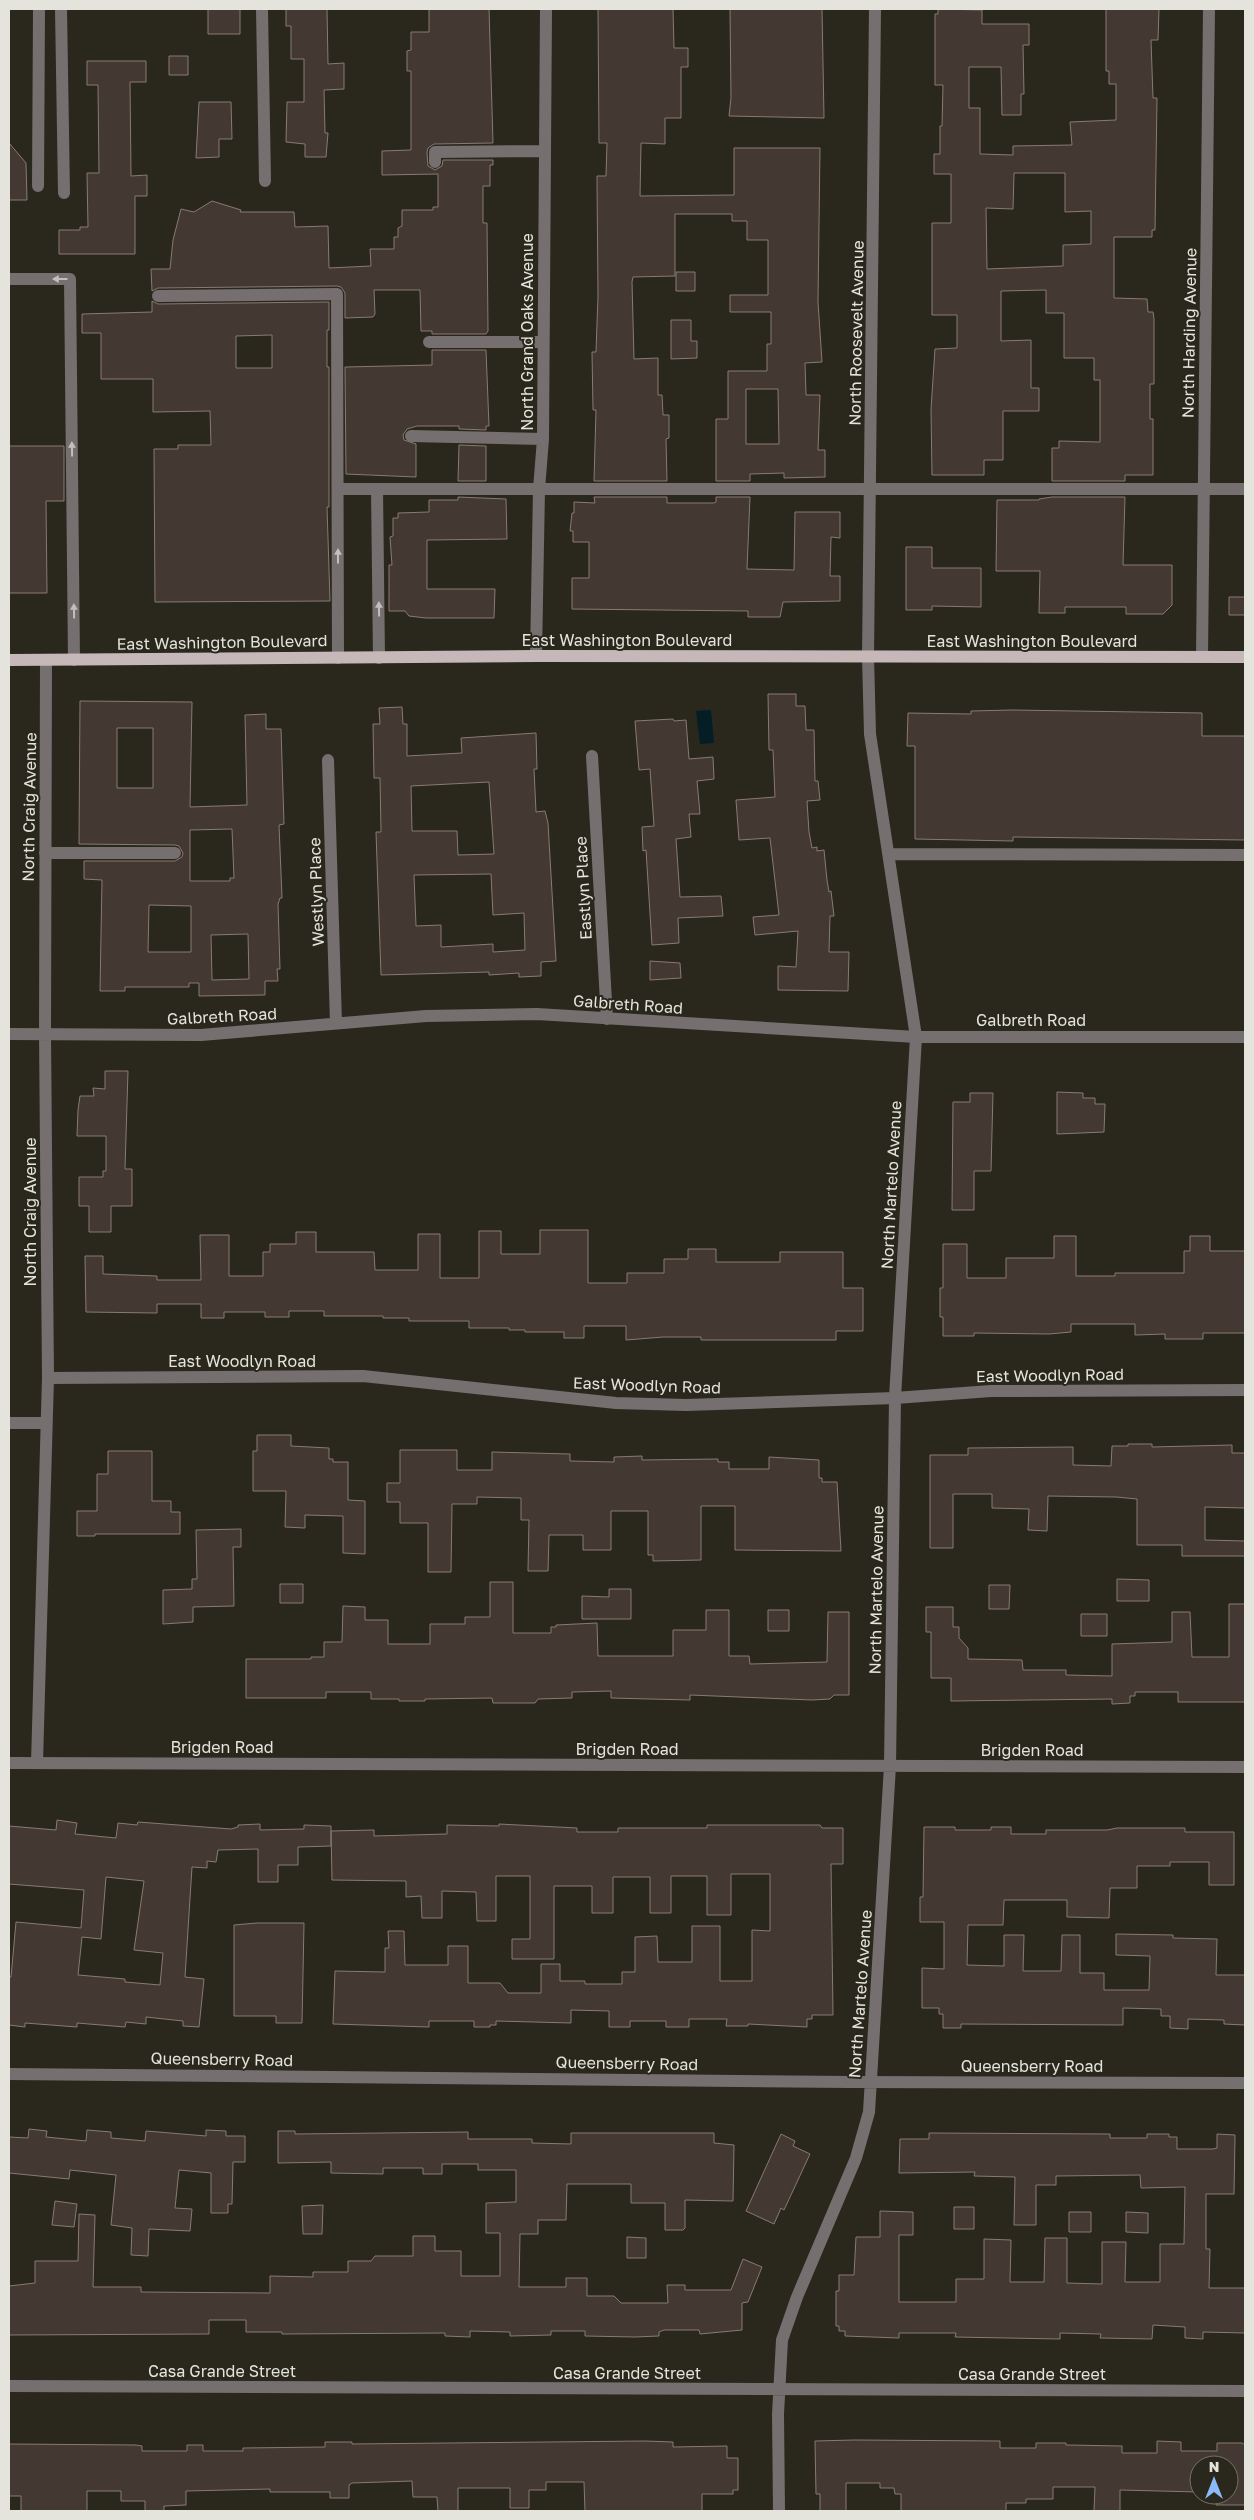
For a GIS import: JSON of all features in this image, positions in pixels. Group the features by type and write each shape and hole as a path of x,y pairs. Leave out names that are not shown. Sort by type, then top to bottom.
{"main road":[{"name":"East Washington Boulevard","path":"9,660 536,656 1245,657"}],"street":[{"path":"38,186 39,9"},
{"path":"61,9 64,193"},
{"path":"262,9 265,181"},
{"name":"North Grand Oaks Avenue","path":"536,656 539,489 543,439 546,9"},
{"name":"North Roosevelt Avenue","path":"868,657 875,9"},
{"name":"North Harding Avenue","path":"1202,657 1209,9"},
{"path":"435,162 435,152 544,151"},
{"path":"9,279 70,279 74,660"},
{"path":"158,296 337,294 338,658"},
{"path":"428,342 543,342"},
{"path":"411,436 543,439"},
{"path":"338,489 1245,489"},
{"path":"377,489 380,658"},
{"name":"North Martelo Avenue","path":"779,2511 778,2414 782,2340 797,2297 856,2158 869,2112 890,1766 895,1398 916,1037 870,734 868,657"},
{"name":"North Craig Avenue","path":"37,1763 45,1423 48,1378 45,1034 46,660"},
{"name":"Eastlyn Place","path":"592,756 607,1019"},
{"name":"Westlyn Place","path":"328,760 336,1023"},
{"path":"45,853 175,853"},
{"path":"889,854 1245,855"},
{"name":"Galbreth Road","path":"9,1034 201,1036 426,1016 509,1014 916,1037 1245,1037"},
{"name":"East Woodlyn Road","path":"48,1378 363,1376 616,1403 686,1405 895,1398 1001,1391 1245,1390"},
{"path":"9,1423 45,1423"},
{"name":"Brigden Road","path":"9,1763 1245,1767"},
{"name":"Queensberry Road","path":"9,2074 871,2082 1245,2083"},
{"name":"Casa Grande Street","path":"9,2386 1245,2391"}],"water":[{"path":"711,710 714,743 700,744 696,711"}],"building":[{"path":"208,9 240,9 240,34 208,34"},
{"path":"286,9 327,9 328,64 344,63 344,89 324,90 325,133 328,133 326,157 305,157 305,144 286,142 287,102 304,102 304,59 291,59 291,26 286,26"},
{"path":"429,9 489,9 493,143 434,144 428,148 427,152 428,166 435,170 442,166 443,160 493,160 493,165 490,165 490,186 483,186 483,223 487,223 488,331 486,334 432,334 432,331 421,331 420,290 374,290 375,314 373,317 345,318 345,293 341,287 337,286 158,288 152,291 151,269 170,269 173,240 181,209 194,212 212,201 241,210 240,212 294,212 295,227 328,226 329,268 371,266 370,249 394,249 394,237 398,237 398,228 402,226 402,210 433,210 433,207 438,207 438,174 382,175 382,151 411,150 411,71 407,71 407,51 411,50 411,32 429,32"},
{"path":"598,9 673,9 674,48 688,48 688,67 681,67 681,118 665,118 665,144 641,143 640,196 734,195 734,148 820,148 818,302 822,362 805,363 806,395 820,395 818,450 825,450 825,477 784,478 784,473 750,474 750,481 716,481 716,419 728,419 728,371 767,371 767,344 771,344 771,312 730,312 730,295 768,295 768,240 747,240 747,221 732,221 732,214 675,214 675,276 633,277 632,282 634,359 658,358 658,395 662,395 663,415 669,415 669,438 666,439 667,481 594,481 596,410 593,410 592,352 596,352 598,296 597,176 606,176 607,143 599,143","holes":["746,389 778,389 779,444 746,444"]},
{"path":"730,9 822,9 824,118 729,116 731,98"},
{"path":"938,9 982,10 982,24 1029,24 1029,45 1023,45 1024,94 1021,94 1021,115 1002,115 1001,67 969,67 969,108 980,108 980,154 1013,155 1013,146 1072,145 1070,122 1116,120 1116,84 1109,84 1109,71 1106,71 1106,9 1159,9 1158,40 1151,40 1153,98 1157,98 1155,230 1152,230 1152,237 1114,237 1114,298 1147,299 1148,312 1153,312 1154,384 1150,384 1150,419 1153,419 1153,475 1125,475 1125,481 1052,481 1052,448 1059,448 1059,441 1100,442 1100,380 1094,380 1094,358 1064,358 1064,313 1046,313 1046,290 1001,291 1001,341 1031,340 1031,388 1039,388 1039,411 1003,411 1003,460 984,460 984,475 932,475 931,409 935,349 957,348 957,315 932,315 932,223 951,223 951,174 934,174 934,154 940,154 940,126 942,126 943,85 935,85 935,14 938,14","holes":["1014,173 1065,173 1065,212 1091,211 1091,244 1063,245 1063,266 987,269 986,208 1013,209"]},
{"path":"169,56 188,56 188,75 169,75"},
{"path":"87,61 146,61 146,82 130,82 131,176 147,175 147,196 135,196 135,254 59,254 59,230 80,230 80,227 88,227 87,173 99,173 98,85 87,85"},
{"path":"199,102 231,102 232,139 219,139 219,157 196,158"},
{"path":"9,143 26,163 27,200 9,200"},
{"path":"676,272 695,272 695,291 676,291"},
{"path":"152,301 158,304 329,302 327,367 329,367 329,507 327,507 330,601 155,602 154,449 178,449 178,445 211,445 210,411 153,412 153,379 101,379 101,333 82,333 82,314 152,312","holes":["272,335 272,368 236,368 236,336"]},
{"path":"671,320 691,320 691,341 697,341 697,358 671,359"},
{"path":"432,350 486,350 489,426 486,426 486,430 459,429 459,426 417,426 407,429 403,435 404,440 416,444 416,477 346,474 345,367 432,365"},
{"path":"459,445 486,446 486,481 458,481"},
{"path":"9,446 64,446 64,501 46,501 47,593 9,593"},
{"path":"458,497 506,499 507,539 427,540 427,589 495,589 494,618 426,618 409,616 405,611 389,611 389,565 392,565 390,537 393,536 393,518 398,518 398,513 429,512 429,500 458,500"},
{"path":"594,497 667,497 667,503 714,503 716,502 716,497 750,497 747,569 794,570 795,512 840,512 840,538 831,537 830,576 840,576 840,601 783,602 780,617 748,617 748,611 572,609 572,578 589,578 589,542 573,542 573,531 570,531 572,513 574,513 574,502 595,503"},
{"path":"1052,497 1125,497 1123,565 1172,565 1172,605 1163,614 1126,614 1126,607 1065,607 1065,613 1039,613 1040,571 996,571 997,500 1039,500"},
{"path":"906,547 932,547 932,568 981,568 981,607 932,606 932,610 906,610"},
{"path":"1229,597 1245,597 1245,615 1229,615"},
{"path":"768,694 796,694 796,706 805,706 806,730 814,730 815,781 818,781 820,800 807,801 809,832 812,848 817,847 817,851 824,850 827,880 829,892 831,891 834,916 830,916 829,952 849,952 848,991 778,990 778,966 796,967 798,931 755,935 753,917 779,915 770,838 739,840 736,800 775,797 773,750 769,750"},
{"path":"80,701 192,702 190,807 247,805 245,715 266,714 266,729 281,729 284,824 279,825 282,898 280,898 278,904 280,969 277,969 278,981 265,981 265,995 199,996 199,983 189,983 189,987 125,987 125,991 100,991 102,880 84,879 84,861 175,861 182,857 183,853 179,846 175,845 79,844","holes":["117,728 153,728 153,788 117,788","232,829 234,878 230,878 230,881 190,881 190,830","149,905 191,906 191,952 148,952","248,934 249,979 212,980 211,935"]},
{"path":"402,707 403,724 407,724 407,756 462,753 461,738 536,733 537,769 534,769 536,812 545,811 548,823 556,961 541,962 541,976 519,977 519,973 489,975 489,972 381,975 376,832 381,832 380,778 374,778 373,724 380,724 379,708","holes":["489,782 494,854 458,855 457,831 412,831 411,786","491,874 493,915 524,913 525,950 493,952 493,944 441,947 441,925 416,926 414,875"]},
{"path":"971,711 1202,713 1202,736 1245,736 1245,840 1013,837 1013,841 915,839 915,746 907,746 908,713 971,714"},
{"path":"673,719 674,721 686,720 689,759 713,757 714,779 697,781 700,814 689,814 691,837 676,839 680,897 721,896 723,916 678,918 679,943 652,945 646,850 643,851 642,827 654,826 650,769 639,770 635,721"},
{"path":"650,961 680,963 681,978 650,980"},
{"path":"105,1071 128,1071 125,1169 132,1169 132,1206 111,1206 111,1232 89,1232 89,1206 79,1206 79,1177 103,1177 103,1171 106,1171 106,1136 77,1136 78,1110 80,1096 94,1096 93,1088 105,1089"},
{"path":"1057,1092 1083,1093 1083,1098 1095,1098 1095,1104 1105,1104 1104,1132 1057,1134"},
{"path":"970,1093 993,1093 991,1171 974,1171 974,1210 952,1210 953,1102 970,1102"},
{"path":"540,1230 588,1230 588,1283 627,1283 627,1273 664,1273 664,1259 688,1259 688,1249 716,1249 716,1262 780,1262 780,1252 843,1252 843,1288 863,1288 863,1331 836,1331 836,1340 701,1340 701,1337 663,1337 626,1340 626,1326 584,1326 584,1338 564,1338 564,1332 525,1332 525,1330 509,1330 509,1328 469,1328 469,1321 409,1321 409,1318 383,1318 383,1316 324,1316 324,1311 289,1311 289,1317 265,1317 265,1312 224,1312 224,1318 201,1318 201,1304 157,1304 157,1313 86,1312 85,1256 103,1256 103,1274 157,1276 157,1280 201,1280 200,1235 229,1235 229,1276 263,1276 263,1252 270,1252 270,1244 296,1244 296,1232 316,1232 316,1252 374,1252 375,1270 418,1270 418,1234 440,1234 440,1278 479,1278 479,1231 501,1231 501,1254 540,1254"},
{"path":"1054,1236 1076,1236 1076,1276 1115,1276 1115,1273 1184,1273 1184,1251 1190,1251 1190,1236 1210,1236 1210,1251 1245,1251 1245,1333 1203,1333 1203,1339 1165,1339 1165,1334 1135,1335 1135,1324 1071,1324 1071,1332 1049,1334 974,1333 974,1336 943,1336 943,1317 940,1317 940,1288 943,1288 943,1244 967,1244 967,1278 1006,1278 1006,1258 1054,1258"},
{"path":"257,1435 291,1435 291,1446 329,1448 329,1459 333,1459 333,1462 348,1462 348,1500 365,1501 365,1554 343,1553 343,1516 305,1515 305,1528 285,1527 286,1491 253,1491 253,1451 257,1451"},
{"path":"1128,1444 1152,1444 1152,1447 1232,1445 1232,1453 1245,1453 1245,1508 1205,1507 1205,1540 1245,1541 1245,1556 1182,1556 1182,1545 1137,1545 1137,1499 1116,1497 1048,1496 1047,1531 1028,1530 1029,1509 992,1508 992,1494 953,1494 953,1548 930,1548 930,1455 968,1455 968,1448 1073,1447 1073,1465 1111,1466 1112,1446 1128,1446"},
{"path":"400,1450 457,1450 457,1470 492,1470 492,1452 570,1454 570,1461 614,1462 614,1457 642,1456 642,1460 718,1459 718,1462 729,1462 729,1469 769,1469 769,1457 819,1460 819,1478 822,1478 822,1482 837,1482 841,1551 735,1550 735,1506 701,1506 701,1560 653,1561 653,1555 648,1555 648,1511 611,1511 611,1550 583,1550 583,1535 549,1535 548,1571 528,1571 529,1520 521,1520 521,1498 477,1497 477,1504 452,1504 451,1572 428,1572 428,1523 400,1523 400,1502 387,1502 387,1483 400,1483"},
{"path":"108,1451 152,1451 152,1501 171,1501 171,1512 180,1512 180,1534 95,1534 95,1536 77,1536 77,1511 97,1511 97,1474 108,1474"},
{"path":"241,1529 241,1547 233,1547 234,1606 193,1607 193,1622 163,1624 163,1590 192,1589 192,1579 197,1579 196,1530"},
{"path":"1117,1579 1149,1580 1149,1601 1117,1601"},
{"path":"490,1582 513,1582 513,1633 551,1633 551,1627 556,1627 556,1625 597,1623 598,1656 673,1656 673,1630 706,1630 706,1610 729,1610 729,1656 749,1656 750,1664 827,1662 828,1612 849,1612 849,1695 834,1695 830,1699 812,1700 690,1695 690,1700 611,1698 611,1691 572,1692 572,1698 538,1699 535,1703 493,1703 492,1698 399,1701 399,1699 371,1699 371,1692 326,1692 326,1698 246,1698 246,1659 311,1659 311,1657 324,1657 324,1642 342,1642 343,1606 365,1607 365,1620 388,1620 388,1644 430,1644 430,1624 465,1624 465,1617 490,1617"},
{"path":"280,1584 303,1584 303,1603 280,1603"},
{"path":"989,1585 1010,1585 1009,1609 989,1609"},
{"path":"609,1589 631,1589 631,1619 582,1619 582,1596 609,1597"},
{"path":"1229,1604 1245,1604 1245,1702 1178,1702 1178,1692 1135,1692 1135,1696 1130,1696 1130,1703 1112,1704 1112,1699 951,1701 951,1678 931,1678 931,1632 926,1632 926,1607 953,1607 953,1627 959,1627 959,1638 968,1648 968,1659 1022,1660 1023,1670 1066,1670 1066,1675 1112,1676 1112,1644 1172,1642 1172,1612 1190,1612 1192,1657 1229,1657"},
{"path":"768,1610 789,1610 789,1631 768,1631"},
{"path":"1081,1614 1107,1614 1107,1636 1081,1636"},
{"path":"57,1820 77,1823 75,1834 116,1838 118,1823 137,1825 138,1822 231,1829 238,1827 238,1825 260,1824 260,1830 304,1829 304,1825 331,1826 331,1846 298,1847 298,1865 278,1865 278,1882 258,1882 258,1849 218,1850 216,1862 207,1861 207,1868 192,1867 185,1977 204,1979 199,2027 183,2026 183,2021 146,2017 146,2024 126,2022 125,2027 77,2023 77,2027 25,2023 25,2027 9,2025 9,1977 11,1977 16,1922 81,1928 84,1890 9,1884 9,1826 56,1830","holes":["106,1877 144,1881 134,1950 163,1953 160,1985 125,1982 125,1979 78,1975 82,1937 101,1939"]},
{"path":"499,1824 577,1828 577,1832 618,1832 618,1828 707,1828 707,1825 820,1825 822,1828 843,1828 843,1864 831,1864 833,2015 812,2015 812,2019 807,2019 807,2027 748,2024 748,2026 726,2026 727,2019 689,2019 689,2027 666,2027 666,2021 630,2021 630,2027 609,2027 609,2011 571,2010 571,2023 496,2021 496,2025 490,2025 490,2027 474,2027 474,2021 429,2021 429,2027 333,2024 335,1971 385,1972 385,1948 389,1948 388,1931 404,1931 405,1965 448,1965 448,1946 468,1946 468,1983 500,1983 508,1993 541,1993 541,1964 560,1964 560,1981 585,1981 585,1984 622,1984 622,1972 635,1972 635,1937 657,1936 658,1962 692,1962 692,1926 720,1926 720,1981 752,1981 752,1930 770,1931 770,1874 731,1874 731,1915 707,1915 707,1876 671,1876 671,1913 650,1913 650,1877 613,1877 613,1913 592,1913 592,1886 554,1886 554,1959 512,1959 512,1939 530,1939 530,1876 496,1876 496,1921 477,1921 476,1892 442,1891 442,1918 422,1918 421,1896 406,1897 406,1881 332,1880 331,1831 374,1830 374,1836 447,1834 447,1825 499,1826"},
{"path":"924,1827 955,1827 955,1830 991,1830 991,1827 1011,1827 1011,1834 1046,1834 1046,1830 1107,1830 1117,1828 1185,1828 1185,1832 1234,1832 1234,1885 1209,1885 1209,1862 1170,1862 1170,1866 1137,1866 1137,1888 1110,1888 1109,1918 1067,1917 1067,1900 1004,1900 1003,1925 968,1925 967,1965 1004,1966 1004,1935 1024,1935 1023,1971 1061,1971 1062,1935 1080,1935 1080,1973 1104,1973 1104,1990 1149,1990 1150,1956 1116,1955 1116,1934 1173,1935 1173,1938 1217,1939 1216,1975 1245,1975 1245,2025 1224,2024 1224,2020 1188,2019 1188,2029 1170,2028 1170,2016 1161,2016 1161,2009 1123,2008 1123,2025 961,2024 961,2028 943,2028 943,2014 939,2014 939,2008 922,2008 922,1968 944,1969 944,1922 920,1922 920,1897 923,1897"},
{"path":"304,1923 302,2023 276,2023 276,2016 234,2016 234,1925"},
{"path":"29,2129 47,2131 46,2137 86,2141 87,2130 111,2132 111,2138 145,2141 146,2131 206,2136 206,2130 226,2131 226,2136 245,2136 245,2162 233,2162 232,2204 228,2204 228,2213 211,2213 211,2173 179,2170 175,2208 192,2209 190,2231 149,2229 148,2256 131,2255 132,2228 111,2225 116,2175 70,2170 69,2179 9,2173 9,2137 28,2138"},
{"path":"278,2131 295,2131 295,2134 468,2132 468,2139 532,2139 532,2143 571,2144 571,2133 714,2133 714,2143 734,2145 733,2201 685,2200 685,2228 683,2230 665,2230 665,2203 631,2203 631,2184 567,2184 566,2220 538,2220 538,2234 520,2234 519,2287 566,2287 566,2278 587,2278 587,2296 614,2296 621,2303 668,2303 667,2285 685,2285 685,2290 731,2290 743,2259 762,2267 748,2302 742,2303 742,2330 700,2334 699,2330 664,2330 659,2332 659,2336 635,2337 585,2336 585,2331 551,2331 551,2335 510,2336 510,2332 470,2331 470,2337 445,2336 445,2333 282,2334 282,2332 246,2332 246,2320 209,2320 209,2334 9,2335 9,2286 35,2283 35,2261 78,2261 79,2214 95,2215 93,2287 141,2287 141,2292 270,2293 270,2276 313,2277 313,2272 348,2272 348,2261 371,2261 375,2256 413,2256 413,2236 435,2236 435,2251 461,2251 461,2276 500,2276 500,2233 486,2233 486,2203 516,2202 516,2170 478,2170 478,2164 442,2164 442,2174 423,2174 423,2168 383,2168 383,2174 331,2173 331,2162 278,2163"},
{"path":"929,2133 1110,2134 1110,2138 1147,2138 1147,2134 1169,2134 1169,2137 1177,2137 1177,2149 1213,2149 1217,2148 1217,2134 1235,2135 1234,2194 1206,2194 1206,2249 1210,2249 1209,2288 1245,2288 1245,2333 1203,2332 1203,2339 1185,2338 1185,2327 1153,2325 1152,2339 1100,2338 1101,2334 1060,2333 1060,2339 955,2337 956,2333 899,2333 899,2338 845,2336 845,2331 839,2331 839,2326 836,2326 836,2291 839,2291 839,2275 854,2275 856,2237 880,2237 880,2211 913,2212 913,2235 899,2235 899,2302 956,2302 956,2279 984,2279 984,2239 1011,2240 1010,2282 1044,2282 1045,2238 1067,2238 1067,2283 1102,2284 1102,2242 1126,2242 1125,2282 1160,2282 1160,2244 1184,2244 1185,2187 1141,2188 1140,2175 1056,2176 1056,2185 1036,2185 1036,2225 1014,2225 1015,2177 974,2176 975,2172 899,2173 900,2139 929,2139"},
{"path":"781,2134 795,2141 793,2146 810,2154 784,2210 781,2208 774,2224 746,2211"},
{"path":"55,2201 77,2204 74,2227 52,2225"},
{"path":"323,2205 322,2234 303,2234 302,2206"},
{"path":"954,2207 974,2207 974,2229 954,2229"},
{"path":"1069,2212 1091,2212 1091,2232 1069,2232"},
{"path":"1126,2212 1148,2213 1148,2233 1126,2232"},
{"path":"627,2237 646,2238 646,2258 627,2258"},
{"path":"815,2441 1000,2441 1000,2448 1036,2448 1036,2443 1066,2443 1066,2445 1122,2446 1122,2453 1157,2453 1157,2441 1181,2442 1181,2451 1217,2451 1217,2443 1242,2443 1245,2445 1245,2505 1239,2505 1239,2455 1189,2455 1189,2492 1120,2490 1120,2511 1094,2511 1095,2487 1053,2487 1053,2499 1026,2499 1026,2503 1006,2503 1006,2511 901,2511 901,2494 895,2494 894,2488 880,2488 880,2483 846,2483 846,2511 820,2511 820,2494 816,2494"},
{"path":"325,2442 352,2442 352,2444 673,2442 673,2447 727,2446 727,2458 738,2458 738,2490 733,2490 733,2494 702,2494 702,2511 585,2511 584,2482 546,2482 546,2490 529,2490 529,2508 510,2508 510,2488 458,2488 458,2511 438,2511 437,2497 413,2497 412,2481 352,2483 349,2485 349,2498 330,2498 330,2492 270,2492 270,2489 186,2491 186,2505 164,2506 164,2511 145,2511 145,2501 121,2501 121,2491 87,2491 87,2511 21,2511 21,2496 9,2496 9,2444 136,2445 142,2446 142,2451 187,2451 187,2445 203,2445 203,2451 243,2451 243,2448 325,2447"}]}
